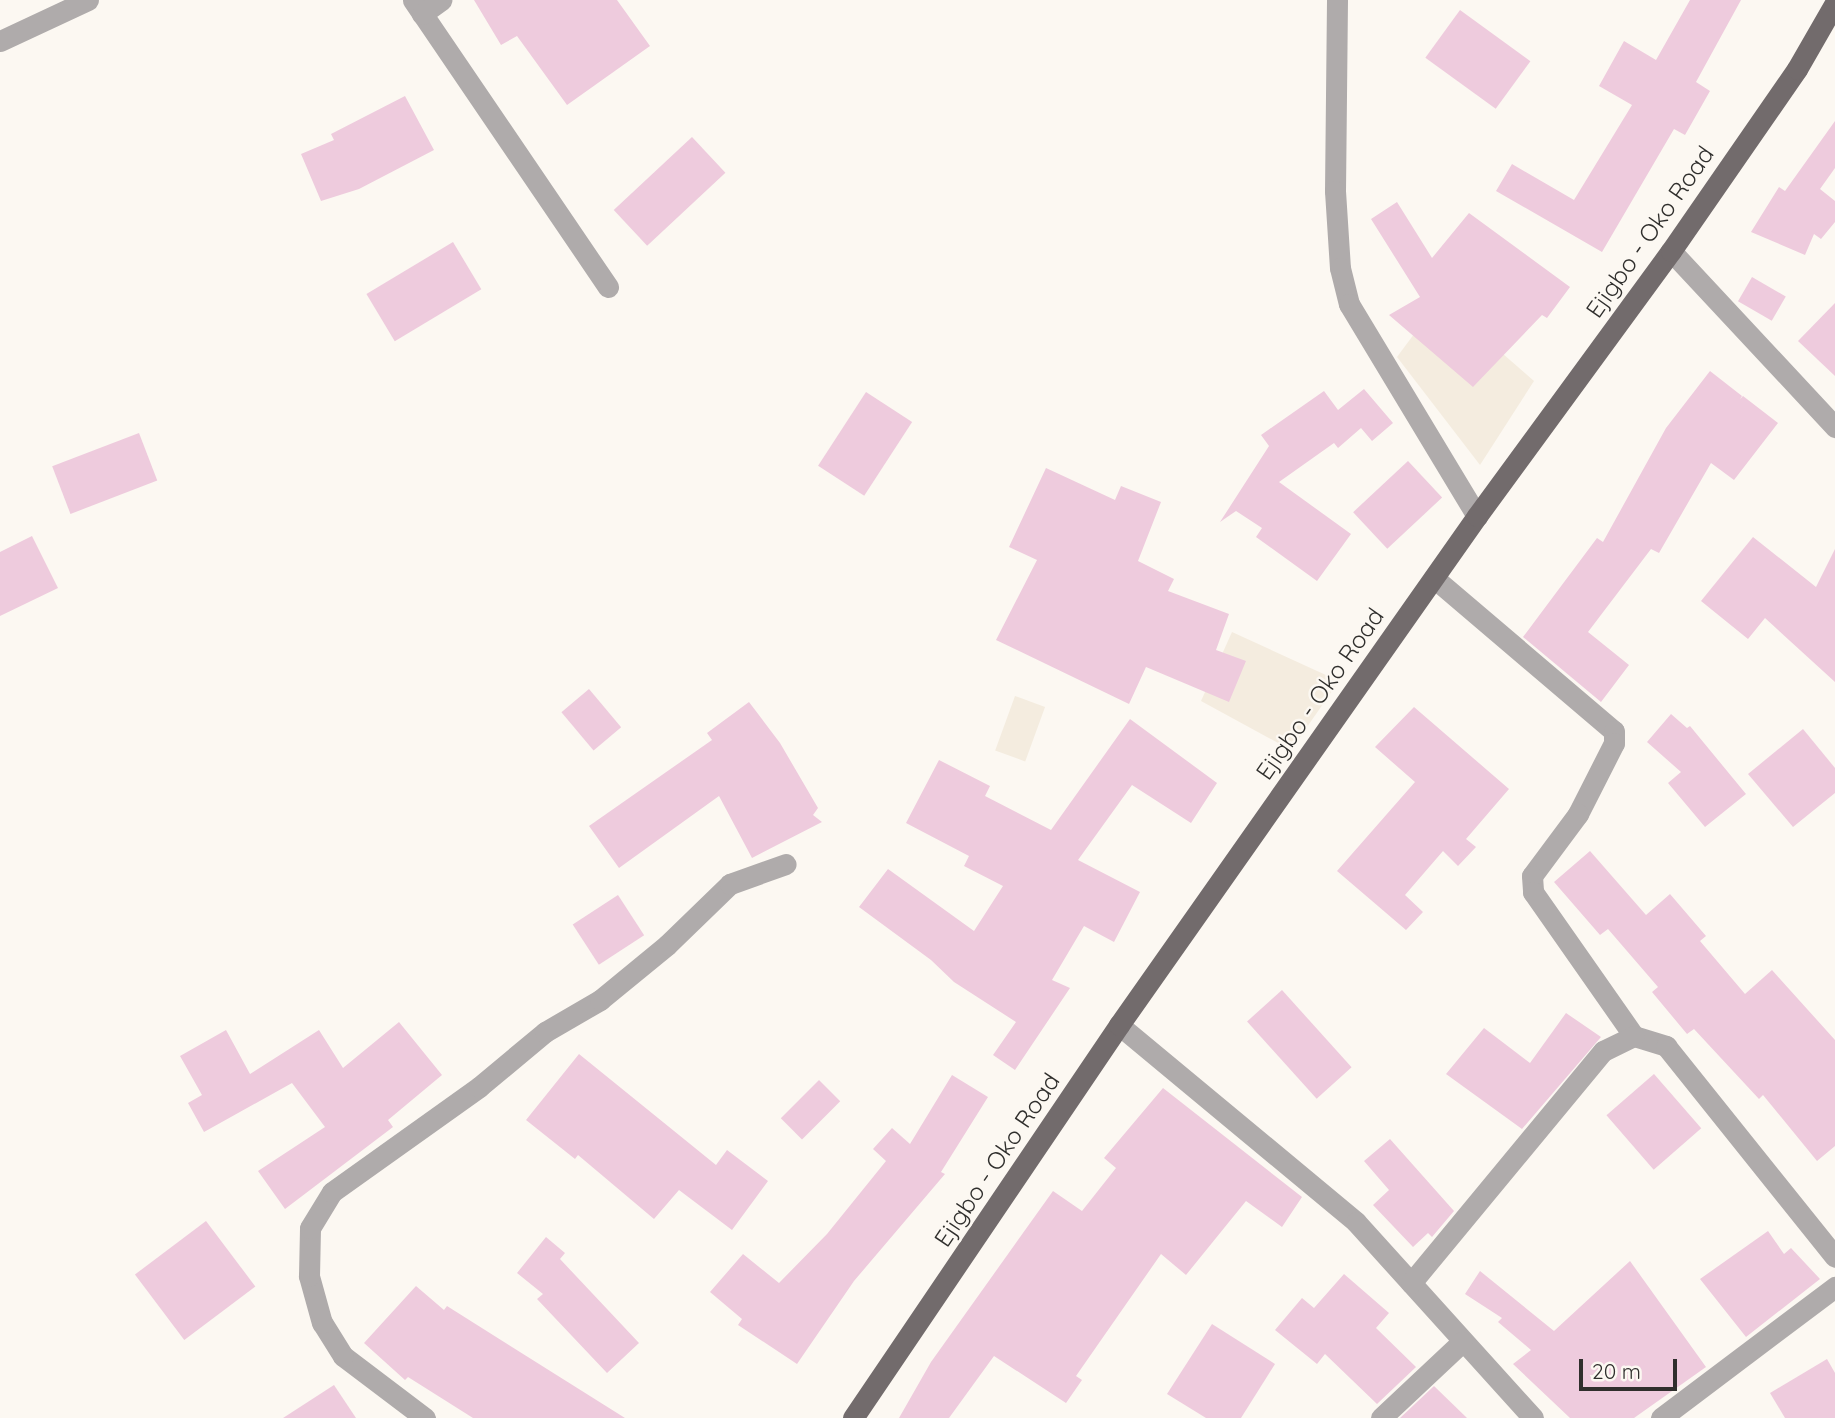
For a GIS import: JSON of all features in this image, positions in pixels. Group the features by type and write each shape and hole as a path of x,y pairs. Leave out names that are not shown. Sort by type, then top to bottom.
{"main road":[{"name":"Ejigbo - Oko Road","path":"853,1418 1119,1025 1478,516 1671,251 1797,69 1835,3"}],"street":[{"path":"0,40 88,0"},
{"path":"441,0 417,7 608,287"},
{"path":"1337,0 1335,202 1340,268 1349,304 1478,516"},
{"path":"1671,251 1835,427"},
{"path":"1434,578 1614,731 1614,743 1578,814 1532,876 1533,892 1634,1036 1666,1046 1835,1257"},
{"path":"425,1418 343,1356 322,1323 309,1276 310,1228 331,1192 479,1087 545,1032 600,1000 667,945 730,884 786,864"},
{"path":"1119,1025 1307,1179 1411,1283 1533,1418"},
{"path":"1411,1283 1603,1051 1634,1036"},
{"path":"1661,1418 1835,1287"},
{"path":"1381,1418 1462,1342"}],"shaded area":[{"path":"1440,299 1534,381 1480,465 1397,357"},
{"path":"1232,632 1339,681 1291,750 1201,701"},
{"path":"1015,696 1045,707 1025,761 995,751"}],"building":[{"path":"474,0 617,0 650,46 567,105 517,36 501,45"},
{"path":"1690,0 1741,0 1696,82 1710,91 1685,135 1674,129 1602,252 1496,191 1512,164 1574,200 1632,105 1599,86 1624,41 1656,60"},
{"path":"1460,10 1530,61 1496,109 1425,58"},
{"path":"405,96 434,150 359,189 321,201 301,154 334,140 331,134"},
{"path":"1835,121 1835,168 1820,189 1835,201 1835,222 1821,239 1814,234 1805,255 1751,232 1779,187 1785,191"},
{"path":"692,137 725,173 647,246 614,210"},
{"path":"1397,202 1432,258 1469,213 1570,287 1547,318 1542,315 1473,387 1389,315 1420,297 1371,219"},
{"path":"453,242 481,289 395,341 366,294"},
{"path":"1752,277 1786,296 1772,321 1738,301"},
{"path":"1835,303 1835,376 1798,341"},
{"path":"1710,371 1742,396 1740,399 1743,396 1778,423 1734,480 1711,463 1659,553 1651,549 1588,632 1629,665 1601,702 1523,637 1597,538 1603,542 1666,428"},
{"path":"1364,389 1393,423 1372,441 1361,428 1338,448 1334,443 1279,482 1351,534 1317,581 1256,537 1262,528 1236,511 1220,522 1269,446 1261,435 1324,391 1338,410"},
{"path":"866,392 912,422 864,496 818,466"},
{"path":"139,433 157,481 70,514 52,466"},
{"path":"1408,461 1442,498 1387,549 1353,512"},
{"path":"1046,468 1115,500 1121,486 1161,502 1138,561 1174,579 1168,591 1229,614 1216,650 1246,661 1229,702 1146,667 1129,704 996,640 1037,560 1009,547"},
{"path":"32,536 58,588 0,616 0,552"},
{"path":"1753,537 1816,587 1835,549 1835,682 1765,618 1748,639 1701,601"},
{"path":"589,689 621,727 594,750 561,712"},
{"path":"749,702 780,743 818,808 813,815 822,822 752,858 719,796 619,868 589,826 712,740 707,733"},
{"path":"1414,707 1509,789 1466,839 1476,847 1458,866 1443,851 1405,895 1423,912 1406,930 1337,871 1415,782 1375,747"},
{"path":"1671,714 1687,728 1690,726 1746,794 1705,827 1668,783 1681,772 1647,742"},
{"path":"1130,719 1217,783 1191,823 1132,785 1078,860 1140,892 1114,942 1084,926 1052,980 1070,988 1015,1070 993,1055 1016,1022 954,982 931,960 859,907 888,869 974,931 1003,886 964,866 969,856 906,823 939,760 990,786 985,796 1051,830"},
{"path":"1803,729 1835,768 1835,793 1793,827 1748,774"},
{"path":"1590,851 1646,915 1670,894 1706,936 1700,941 1745,994 1772,970 1835,1040 1835,1146 1817,1161 1763,1095 1759,1099 1694,1029 1687,1034 1652,992 1658,987 1608,929 1600,935 1554,882"},
{"path":"618,895 644,935 599,965 573,924"},
{"path":"1282,990 1352,1067 1317,1099 1247,1021"},
{"path":"1566,1013 1601,1037 1522,1129 1446,1074 1484,1028 1530,1063"},
{"path":"399,1022 442,1075 388,1120 393,1127 285,1209 258,1171 325,1127 292,1083 204,1132 188,1103 202,1095 180,1056 226,1030 250,1074 319,1030 343,1068"},
{"path":"579,1054 716,1165 727,1150 768,1181 732,1230 679,1190 654,1219 578,1155 575,1159 526,1120"},
{"path":"1654,1074 1701,1128 1654,1170 1606,1115"},
{"path":"952,1075 988,1097 941,1172 945,1174 854,1281 797,1364 738,1325 742,1319 710,1292 743,1254 779,1283 827,1234 886,1161 873,1149 892,1128 910,1144"},
{"path":"819,1080 840,1101 802,1139 781,1118"},
{"path":"1163,1088 1302,1197 1282,1227 1246,1201 1186,1275 1161,1254 1076,1376 1082,1380 1066,1403 994,1356 949,1418 899,1418 931,1362 1053,1191 1082,1211 1116,1168 1104,1158"},
{"path":"1390,1139 1454,1211 1432,1237 1428,1233 1413,1247 1373,1205 1389,1190 1364,1161"},
{"path":"206,1221 255,1286 184,1340 135,1275"},
{"path":"1768,1231 1784,1254 1791,1248 1820,1279 1746,1337 1700,1279"},
{"path":"546,1237 565,1253 560,1259 639,1343 607,1373 537,1299 543,1294 517,1273"},
{"path":"1630,1261 1706,1367 1634,1418 1570,1418 1513,1364 1531,1350 1498,1322 1502,1318 1465,1294 1480,1271 1554,1331"},
{"path":"1344,1274 1389,1313 1376,1328 1416,1367 1377,1404 1325,1354 1317,1364 1275,1330 1302,1298 1314,1308"},
{"path":"416,1286 444,1310 447,1306 625,1418 473,1418 408,1377 405,1380 364,1343"},
{"path":"1212,1324 1275,1364 1241,1418 1206,1418 1167,1394"},
{"path":"1827,1359 1835,1373 1835,1418 1785,1418 1770,1393"},
{"path":"334,1385 356,1418 283,1418"},
{"path":"1434,1386 1467,1418 1400,1418"}]}
